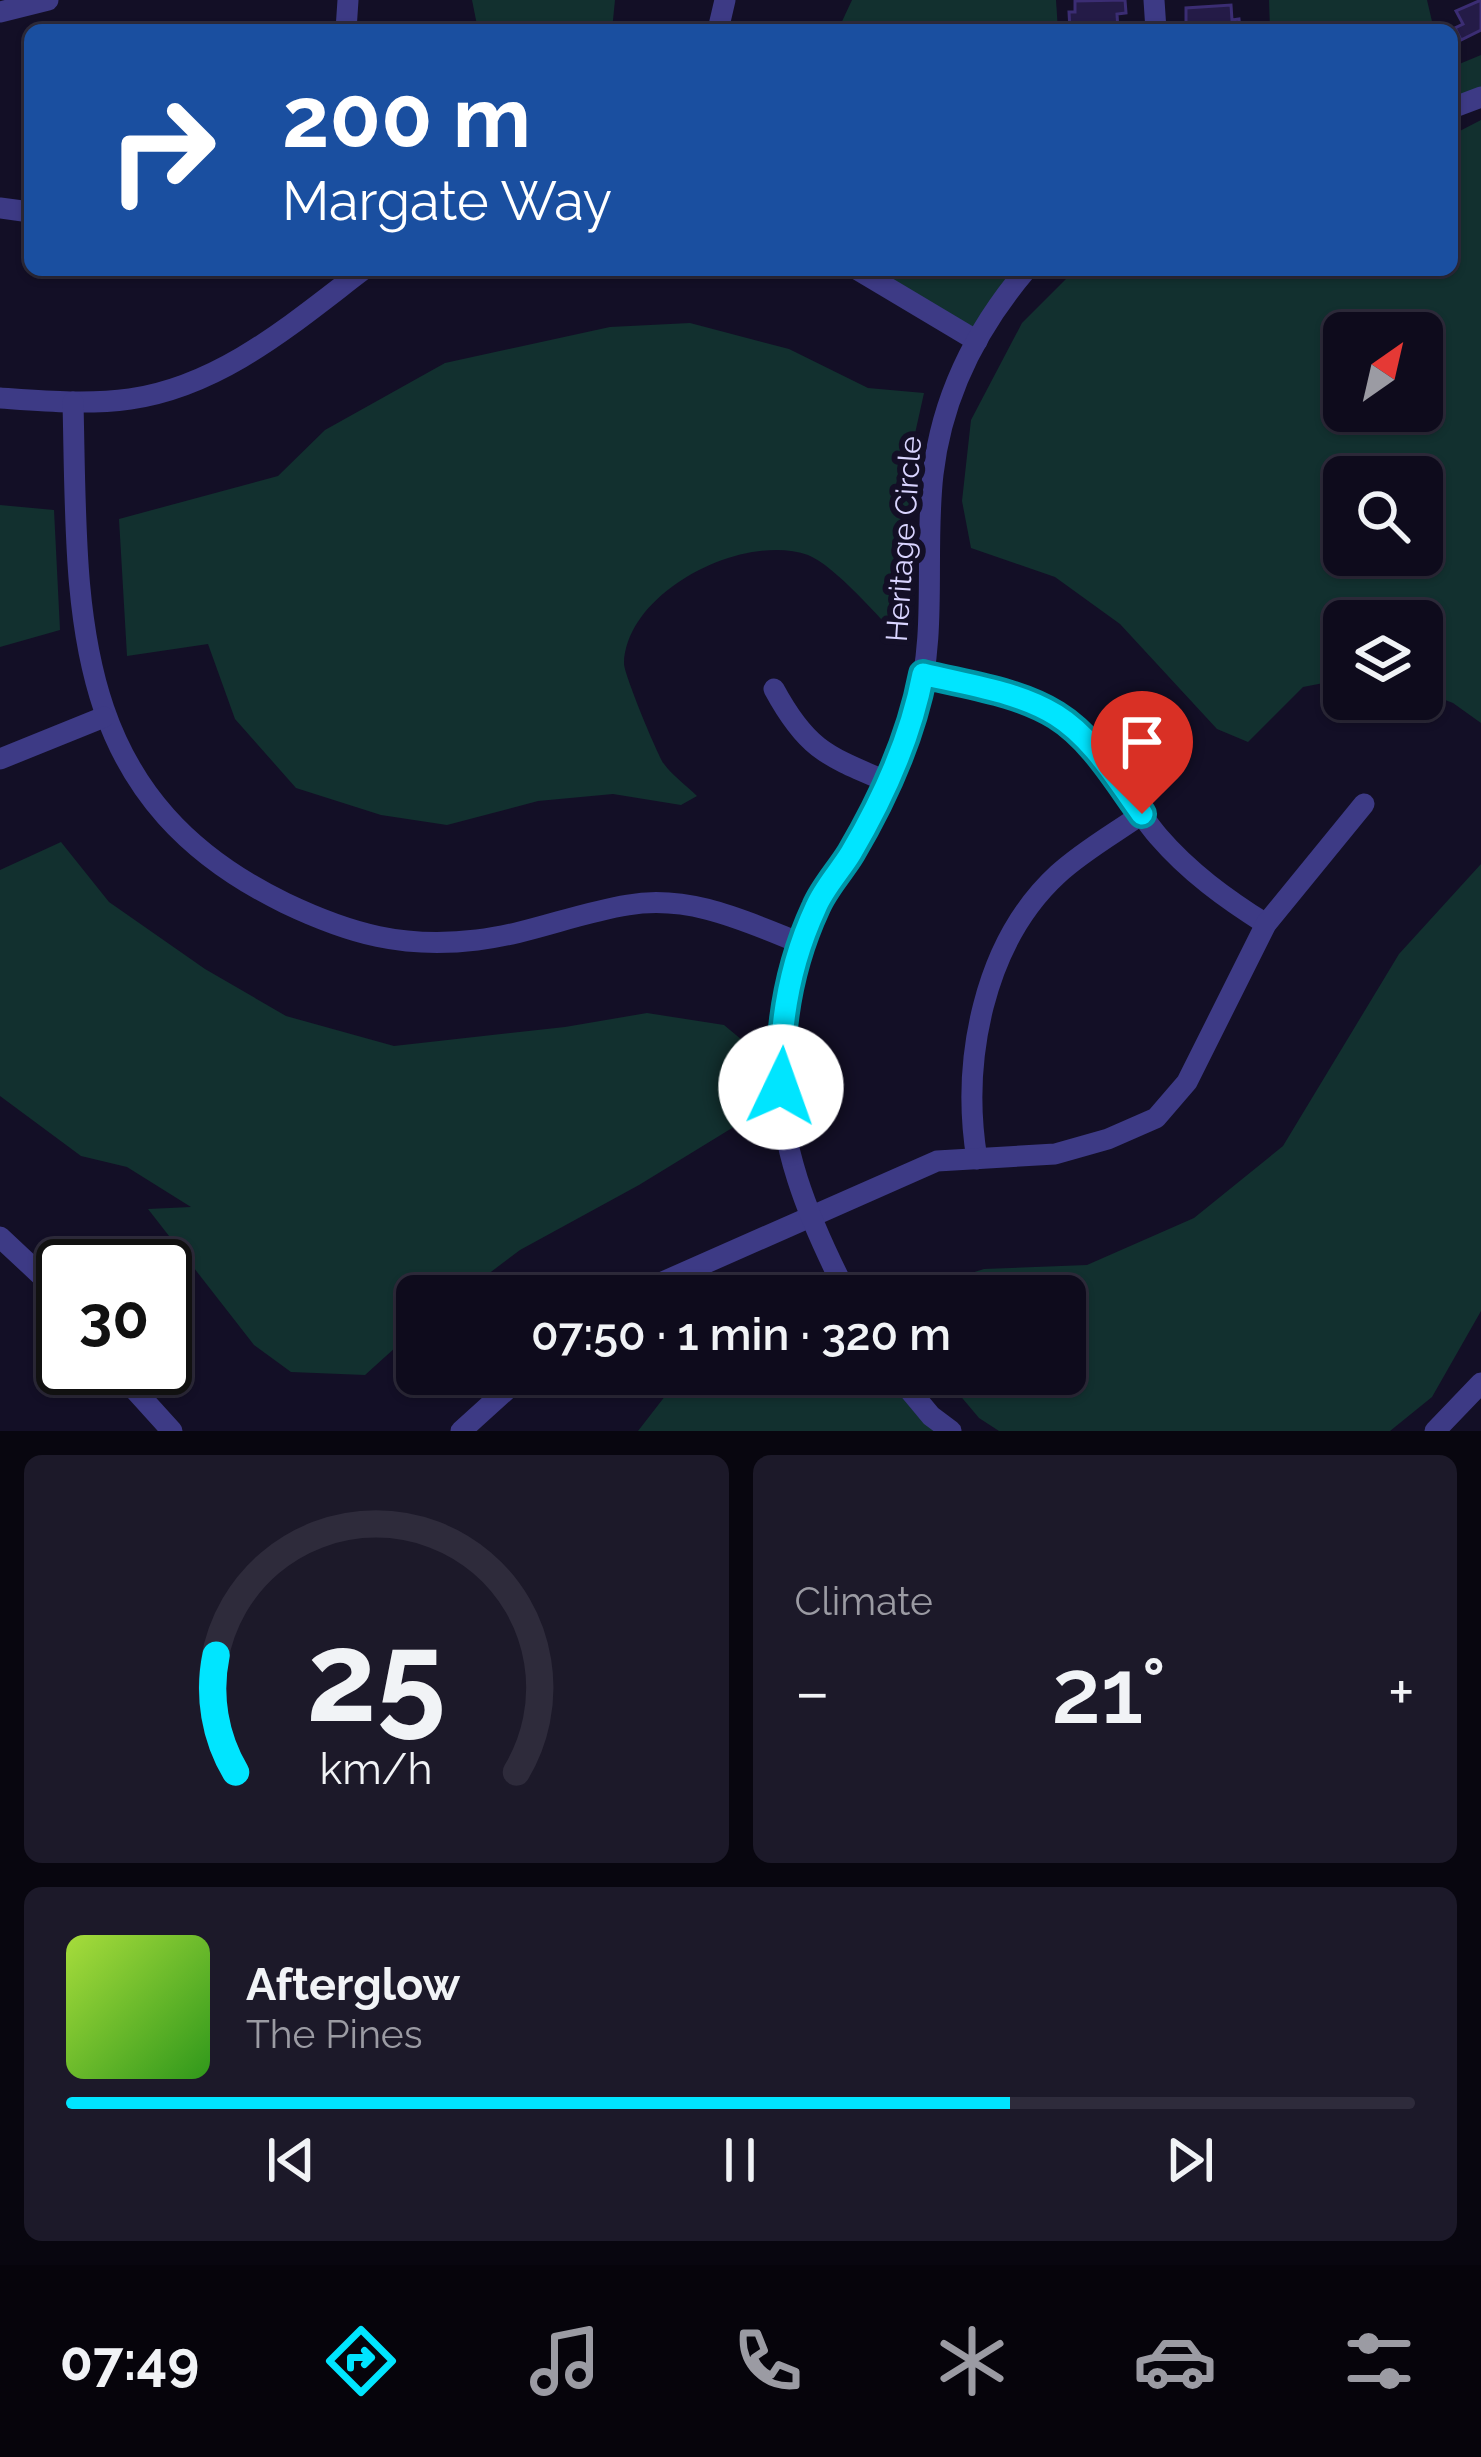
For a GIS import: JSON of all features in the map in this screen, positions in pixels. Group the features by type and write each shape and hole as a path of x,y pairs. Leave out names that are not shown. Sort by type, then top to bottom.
{"street":[{"path":"0,12 48,0"},
{"path":"0,398 130,399 187,386 236,362 355,276"},
{"path":"868,276 977,340"},
{"name":"Heritage Circle","path":"838,1275 799,1187 782,1119 783,1032 789,987 816,905 888,782 916,710 933,578 933,475 955,383 998,304 1021,276"},
{"path":"73,402 83,637 104,717 134,772 166,815 214,861 340,929 403,943 477,940 630,904 686,904 719,911 803,944"},
{"path":"923,674 1014,696 1057,716 1088,741 1142,814 1214,892 1266,924"},
{"path":"774,689 794,726 823,754 888,782"},
{"path":"0,759 104,717"},
{"path":"679,1275 937,1161 1055,1154 1108,1139 1156,1118 1187,1082 1266,924 1364,804"},
{"path":"977,1159 971,1121 976,1046 992,977 1018,922 1058,874 1142,814"},
{"path":"0,1237 36,1271"},
{"path":"1435,1431 1481,1383"},
{"path":"137,1395 172,1431"},
{"path":"461,1431 501,1395"},
{"path":"914,1395 951,1431"}],"green space":[{"path":"472,0 615,0 613,24 477,24"},
{"path":"852,0 1056,0 1058,24 841,24"},
{"path":"1269,0 1427,0 1433,24 1270,24"},
{"path":"1481,55 1481,97 1458,106 1458,65"},
{"path":"1481,120 1481,723 1443,699 1443,600 1323,600 1323,683 1303,687 1248,742 1217,729 1120,624 1055,577 971,548 962,501 971,420 1022,323 1069,276 1458,276 1458,132"},
{"path":"868,276 1022,276 977,341"},
{"path":"690,323 789,349 868,388 924,393 908,465 910,560 902,642 831,570 808,555 782,550 753,552 694,573 645,612 630,636 625,670 648,731 664,764 697,796 681,805 613,794 538,801 447,825 381,815 296,788 235,719 208,644 127,656 119,519 278,476 325,430 445,363 610,327"},
{"path":"0,505 54,510 60,630 0,647"},
{"path":"61,842 109,902 205,969 286,1016 394,1046 647,1013 724,1025 748,1045 753,1109 737,1125 520,1250 487,1275 396,1275 396,1347 365,1375 291,1372 254,1345 192,1265 192,1239 171,1239 148,1209 191,1207 127,1167 81,1156 0,1096 0,870"},
{"path":"1481,864 1481,1311 1432,1397 1390,1431 999,1431 979,1418 960,1395 1086,1395 1086,1275 965,1275 984,1269 1087,1265 1194,1218 1283,1146 1399,954"},
{"path":"666,1395 901,1395 937,1431 638,1431"}],"building":[{"path":"1125,0 1126,13 1117,14 1118,24 1070,24 1075,1"},
{"path":"1481,0 1481,30 1461,40 1458,26 1463,24 1456,11"},
{"path":"1231,5 1232,20 1239,19 1239,24 1186,24 1186,8"}],"route":[{"path":"781,1087 789,987 816,905 886,789 916,710 923,674 1014,696 1057,716 1088,741 1142,814"}]}
